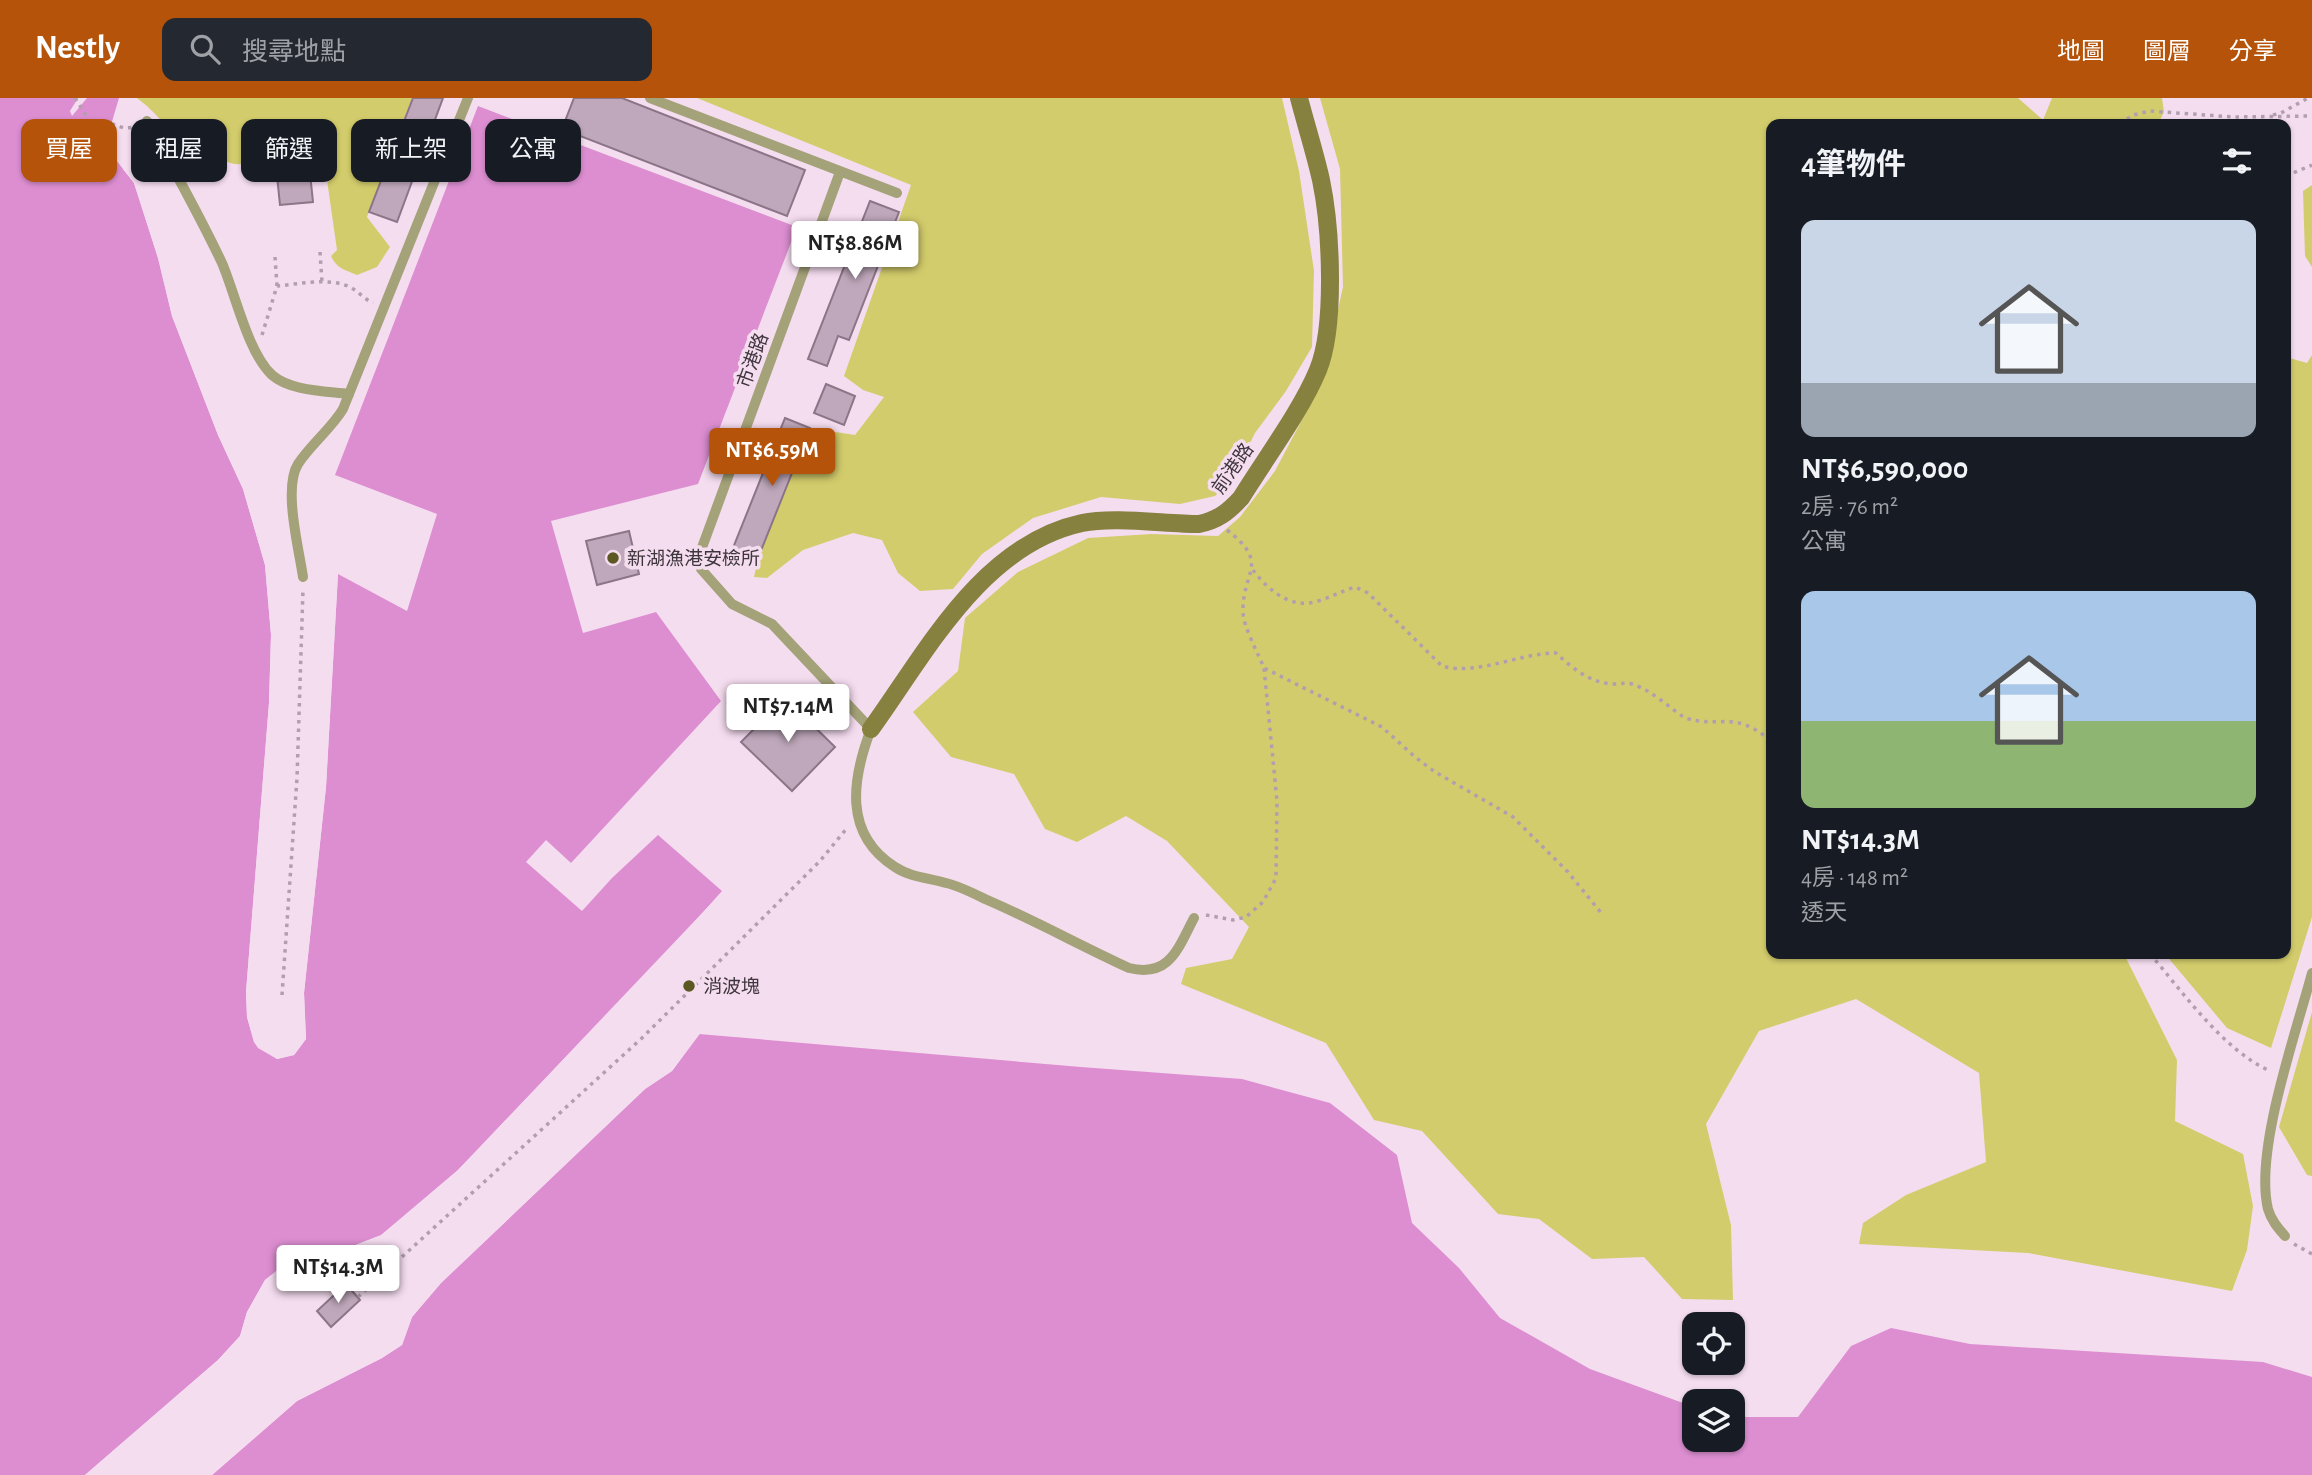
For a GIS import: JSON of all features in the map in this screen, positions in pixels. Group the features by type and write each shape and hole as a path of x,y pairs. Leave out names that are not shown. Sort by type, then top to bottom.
{"street":[{"name":"前港路","path":"870,729 948,618 966,597 986,577 1037,541 1083,523 1105,520 1199,524 1214,521 1241,498 1305,396 1325,351 1329,317 1327,232 1321,184 1299,98"}],"lane":[{"path":"303,577 292,504 293,477 302,459 334,424 349,394 468,98"},
{"path":"650,98 897,193"},
{"name":"市港路","path":"840,172 700,553 699,563 732,604 772,624 870,729"},
{"path":"181,182 223,267 259,355 273,375 284,382 349,394"},
{"path":"870,729 858,772 855,795 857,816 878,854 896,868 949,883 1129,968 1141,971 1167,963 1177,952 1194,918"},
{"path":"2285,1236 2269,1212 2265,1178 2273,1122 2312,973"}],"path":[{"path":"75,98 98,134 112,124 131,129"},
{"path":"2263,117 2281,113 2308,98"},
{"path":"2127,119 2150,111 2263,117 2312,116"},
{"path":"2291,174 2312,165"},
{"path":"320,252 322,282"},
{"path":"259,355 261,337 277,286 275,257"},
{"path":"277,286 322,282 346,285 365,299 383,307"},
{"path":"1194,918 1202,914 1233,919 1246,917 1263,902 1276,878 1277,801 1264,668 1242,614 1245,593 1253,570 1251,555 1244,543 1214,521"},
{"path":"1253,570 1266,587 1280,597 1300,603 1316,602 1355,587 1368,593 1443,666 1457,670 1538,653 1556,653 1572,668 1593,680 1637,685 1685,719 1744,723 1766,738"},
{"path":"282,995 298,751 303,577"},
{"path":"1264,668 1382,727 1435,772 1513,817 1567,872 1602,914"},
{"path":"358,1297 642,1038 820,860 857,816"},
{"path":"2155,959 2239,1052 2257,1065 2284,1076"},
{"path":"2285,1236 2300,1249 2312,1254"}],"shaded area":[{"path":"0,98 78,98 70,111 72,116 87,98 119,98 113,119 21,119 21,182 117,182 117,161 134,183 158,258 172,316 218,435 243,489 265,565 271,635 269,703 246,992 247,1017 254,1042 277,1059 294,1055 306,1039 304,993 326,787 338,574 407,611 437,514 335,475 449,182 471,182 471,124 478,106 512,119 485,119 485,182 581,182 581,145 797,227 698,484 551,521 583,633 656,612 721,701 571,863 546,840 526,862 582,911 612,878 658,835 722,891 458,1170 382,1235 345,1249 307,1255 284,1265 265,1280 247,1312 240,1336 218,1360 85,1475 0,1475"},
{"path":"137,98 412,98 404,119 351,119 351,182 380,182 367,217 390,247 377,267 357,275 341,268 331,256 337,250 327,182 337,182 337,119 241,119 241,164 227,162 227,119 159,119"},
{"path":"697,98 1282,98 1299,171 1314,271 1312,347 1286,391 1255,433 1231,481 1215,496 1180,504 1101,497 1033,518 982,554 953,589 920,591 898,573 882,540 853,533 803,550 767,578 754,577 758,558 810,428 855,435 884,397 863,390 844,376 911,185"},
{"path":"1320,98 2018,98 2042,119 1766,119 1766,959 2126,959 2177,1060 2175,1121 2243,1154 2253,1206 2247,1250 2232,1291 2028,1253 1859,1244 1863,1223 1906,1195 1986,1162 1979,1073 1856,999 1759,1031 1706,1124 1731,1225 1733,1300 1682,1299 1644,1257 1592,1259 1539,1219 1498,1214 1422,1131 1374,1120 1326,1043 1181,984 1186,968 1232,959 1249,927 1167,841 1126,816 1077,842 1045,829 1014,774 951,757 913,712 958,671 965,618 1018,572 1088,538 1151,534 1218,536 1240,517 1275,471 1314,397 1326,364 1343,287 1340,169"},
{"path":"2052,98 2162,98 2164,112 2160,119 2043,119"},
{"path":"2312,185 2312,267 2305,256 2303,191"},
{"path":"2312,355 2312,917 2271,1048 2227,1028 2169,959 2291,959 2291,358 2307,363"},
{"path":"2312,1012 2312,1176 2307,1175 2279,1127"},
{"path":"699,1034 1242,1079 1330,1103 1397,1155 1412,1223 1459,1268 1500,1318 1590,1369 1682,1403 1682,1452 1745,1452 1745,1417 1798,1417 1851,1346 1891,1328 1970,1344 2263,1362 2312,1377 2312,1475 212,1475 297,1401 402,1345 412,1317 441,1283 645,1089 672,1071"}],"pier":[{"path":"126,168 131,174 131,179 123,169"},
{"path":"138,182 175,315 246,487 269,564 274,635 273,703 249,992 250,1017 257,1040 261,1046 278,1055 292,1052 303,1038 300,993 322,787 335,572 338,574 326,787 304,993 306,1039 294,1055 277,1059 258,1048 254,1042 247,1017 246,992 269,703 271,635 265,565 243,489 218,435 172,316 158,258 134,183"},
{"path":"725,889 681,941 460,1172 383,1238 346,1252 308,1258 286,1268 267,1283 251,1313 243,1337 221,1362 91,1475 85,1475 218,1360 240,1336 247,1312 265,1280 284,1265 307,1255 345,1249 381,1235 458,1170"},
{"path":"702,1031 672,1071 645,1089 441,1283 412,1317 402,1345 297,1401 209,1475 295,1398 399,1343 410,1315 438,1280 642,1087 670,1068 697,1032"}],"building":[{"path":"413,98 443,98 435,119 405,119"},
{"path":"574,98 622,98 805,170 787,216 581,136 581,119 566,119"},
{"path":"278,182 311,182 313,202 280,205"},
{"path":"381,182 412,182 397,222 369,212"},
{"path":"870,201 899,212 849,340 838,336 827,366 808,359"},
{"path":"826,384 855,396 844,425 814,413"},
{"path":"785,418 810,428 758,558 733,548"},
{"name":"新湖漁港安檢所","path":"629,531 639,574 597,585 586,541"},
{"path":"785,698 835,747 792,791 741,742"},
{"path":"346,1284 360,1300 331,1327 317,1311"}],"place":[{"name":"新湖漁港安檢所","path":"613,558"},
{"name":"消波塊","path":"689,986"}]}
